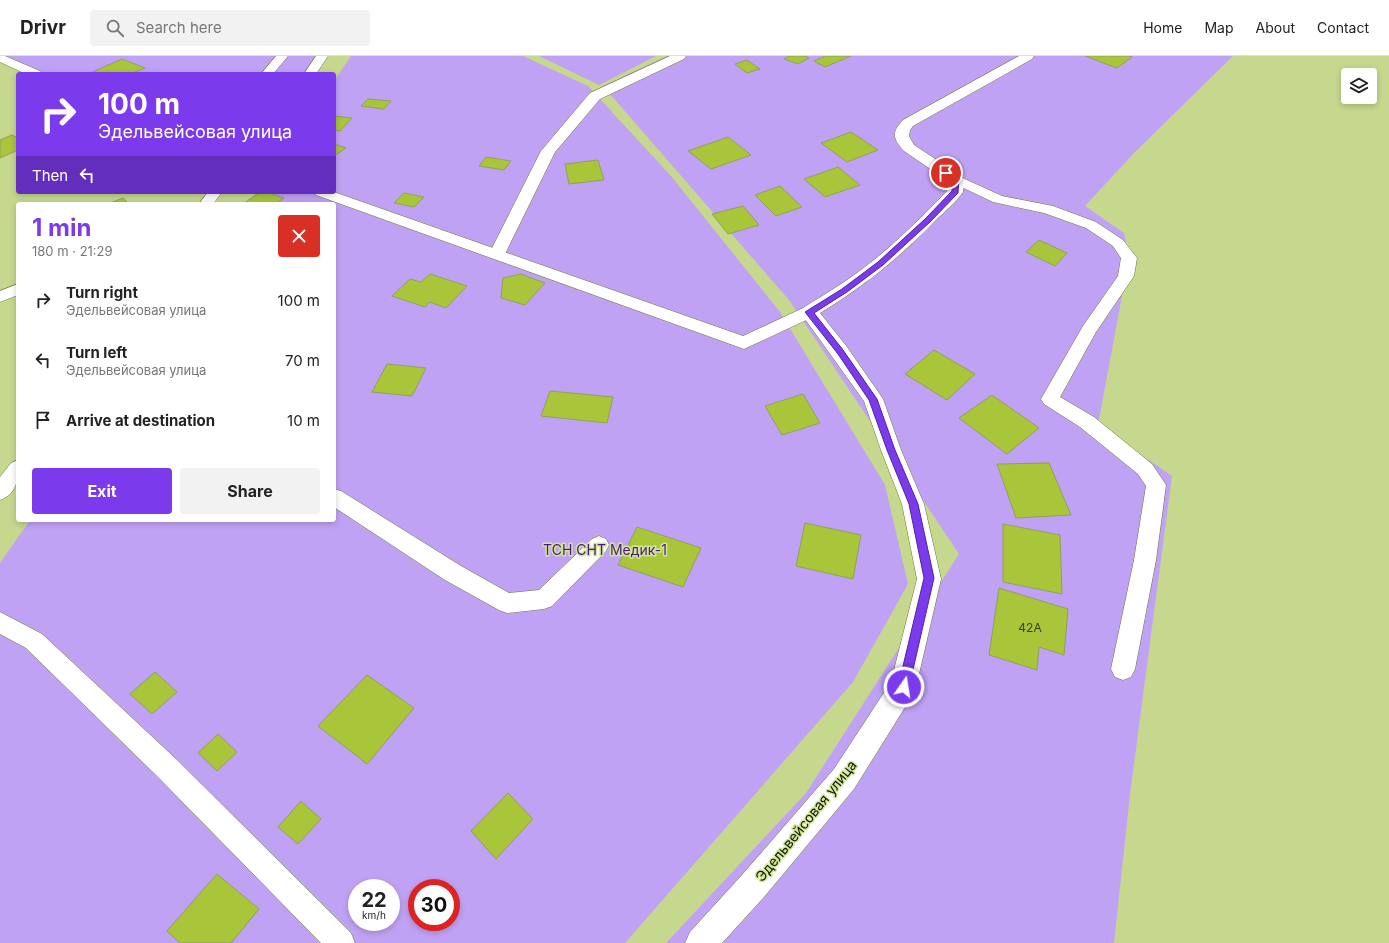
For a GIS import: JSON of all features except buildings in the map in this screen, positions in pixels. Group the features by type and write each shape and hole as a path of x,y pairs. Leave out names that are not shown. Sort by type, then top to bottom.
{"street":[{"path":"497,254 548,151 595,96 680,56"},
{"path":"809,312 845,290 886,258 927,221 955,192 956,179 908,148 903,141 901,134 902,128 908,123 1028,56"},
{"name":"Эдельвейсовая улица","path":"701,943 753,886 844,779 904,687 929,578 913,504 891,450 873,399 840,352 809,312"}],"lane":[{"path":"311,72 322,56"},
{"path":"0,58 32,72"},
{"path":"268,72 275,59"},
{"path":"956,179 998,199 1048,209 1091,225 1118,243 1129,258 1126,276 1089,330 1050,399 1087,422 1145,469 1156,485 1145,560 1123,669"},
{"path":"327,194 744,343 809,312"},
{"path":"0,297 16,290"},
{"path":"0,492 16,471"},
{"path":"336,498 453,573 507,603 544,599 599,545"},
{"path":"0,622 34,640 167,768 341,943"}],"green space":[{"path":"2,56 316,56 305,72 41,72"},
{"name":"ТСН СНТ Медик-1","path":"351,56 523,56 588,86 671,176 780,312 885,485 908,584 853,682 625,943 0,943 0,563 29,522 336,522 336,202 250,202 256,194 336,194 336,78"},
{"path":"539,56 656,56 599,85"},
{"path":"667,56 1233,56 1134,153 1085,206 1124,233 1129,258 1098,425 1172,476 1130,794 1114,943 666,943 806,793 959,554 789,300 603,86"}],"route":[{"path":"904,687 929,578 913,504 891,450 873,399 840,352 809,312 845,290 880,264 927,221 955,192 956,179 946,173"}]}
